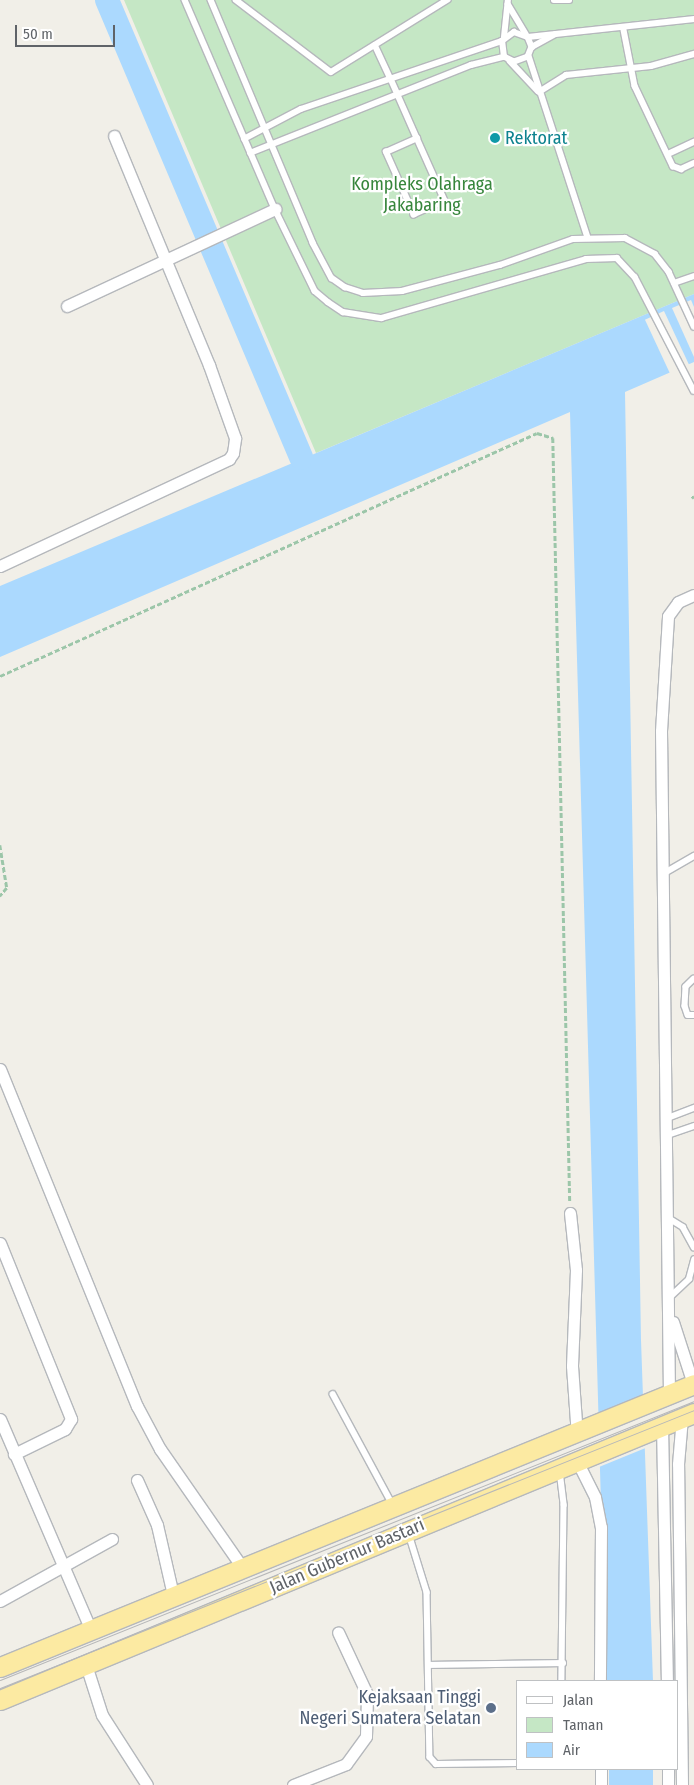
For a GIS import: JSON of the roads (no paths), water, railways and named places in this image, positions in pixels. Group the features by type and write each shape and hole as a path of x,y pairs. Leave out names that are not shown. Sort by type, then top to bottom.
{"highway":[{"name":"Jalan Gubernur Bastari","path":"0,1666 394,1506 577,1435 693,1384"},
{"name":"Jalan Gubernur Bastari","path":"0,1700 688,1415"}],"street":[{"path":"0,566 229,459 233,453 235,438 165,259 114,136"},
{"path":"66,306 275,209"},
{"path":"669,1395 670,1297 664,1136 663,874 665,627 671,609 694,595"},
{"path":"0,1068 137,1406 160,1449 242,1567"},
{"path":"570,1213 576,1270 572,1366 577,1435"},
{"path":"0,1243 71,1419 65,1429 14,1454"},
{"path":"670,1310 693,1384"},
{"path":"682,1785 678,1464 688,1415"},
{"path":"0,1419 90,1628"},
{"path":"655,1428 667,1680"},
{"path":"568,1465 595,1497 601,1527 600,1680"},
{"path":"137,1480 157,1526 172,1595"},
{"path":"0,1602 112,1539"},
{"path":"293,1785 346,1764 366,1736 368,1694 338,1632"},
{"path":"86,1665 104,1719 147,1785"},
{"path":"601,1770 601,1785"},
{"path":"668,1770 668,1785"}],"lane":[{"path":"185,0 275,209 315,290 344,312 382,318 410,312 602,256 617,258 629,267 694,391"},
{"path":"211,0 263,128 332,278 364,293 402,291 588,238 625,238 644,245 674,283 694,326"},
{"path":"236,0 331,72 447,0"},
{"path":"554,0 569,0"},
{"path":"508,2 532,47 529,56 539,92 588,238"},
{"path":"508,2 503,39 507,59 539,92"},
{"path":"244,139 301,109 503,39 514,32 527,36 560,32 624,30 694,19"},
{"path":"624,30 629,66 668,154 678,169 694,163"},
{"path":"532,47 560,32"},
{"path":"375,45 391,79 445,201 414,215 386,152 417,138"},
{"path":"539,92 566,75 629,66 651,66 694,54"},
{"path":"250,153 270,142 398,95 507,59 519,62 529,56"},
{"path":"668,154 694,142"},
{"path":"674,283 694,276"},
{"path":"663,874 694,856"},
{"path":"694,979 686,987 685,1006 688,1015 694,1015"},
{"path":"664,1120 694,1108"},
{"path":"664,1136 694,1126"},
{"path":"667,1217 683,1227 694,1247"},
{"path":"670,1297 689,1279 694,1260"},
{"path":"334,1394 394,1506"},
{"path":"562,1680 560,1531 568,1465"},
{"path":"408,1531 427,1592 428,1746 433,1762 516,1763"},
{"path":"428,1665 563,1663"}],"water":[{"path":"694,294 694,362 625,392 641,1340 653,1680 606,1680 570,412 0,657 0,586"},
{"path":"609,1770 653,1770 653,1785 609,1785"}],"waterway":[{"path":"107,0 301,458"}],"tram line":[{"path":"0,1680 694,1401"},
{"path":"0,1688 694,1410"}],"place":[{"name":"Rektorat","path":"495,138"},
{"name":"Kejaksaan Tinggi Negeri Sumatera Selatan","path":"491,1708"}],"park label":[{"name":"Kompleks Olahraga Jakabaring","path":"422,195"}]}
